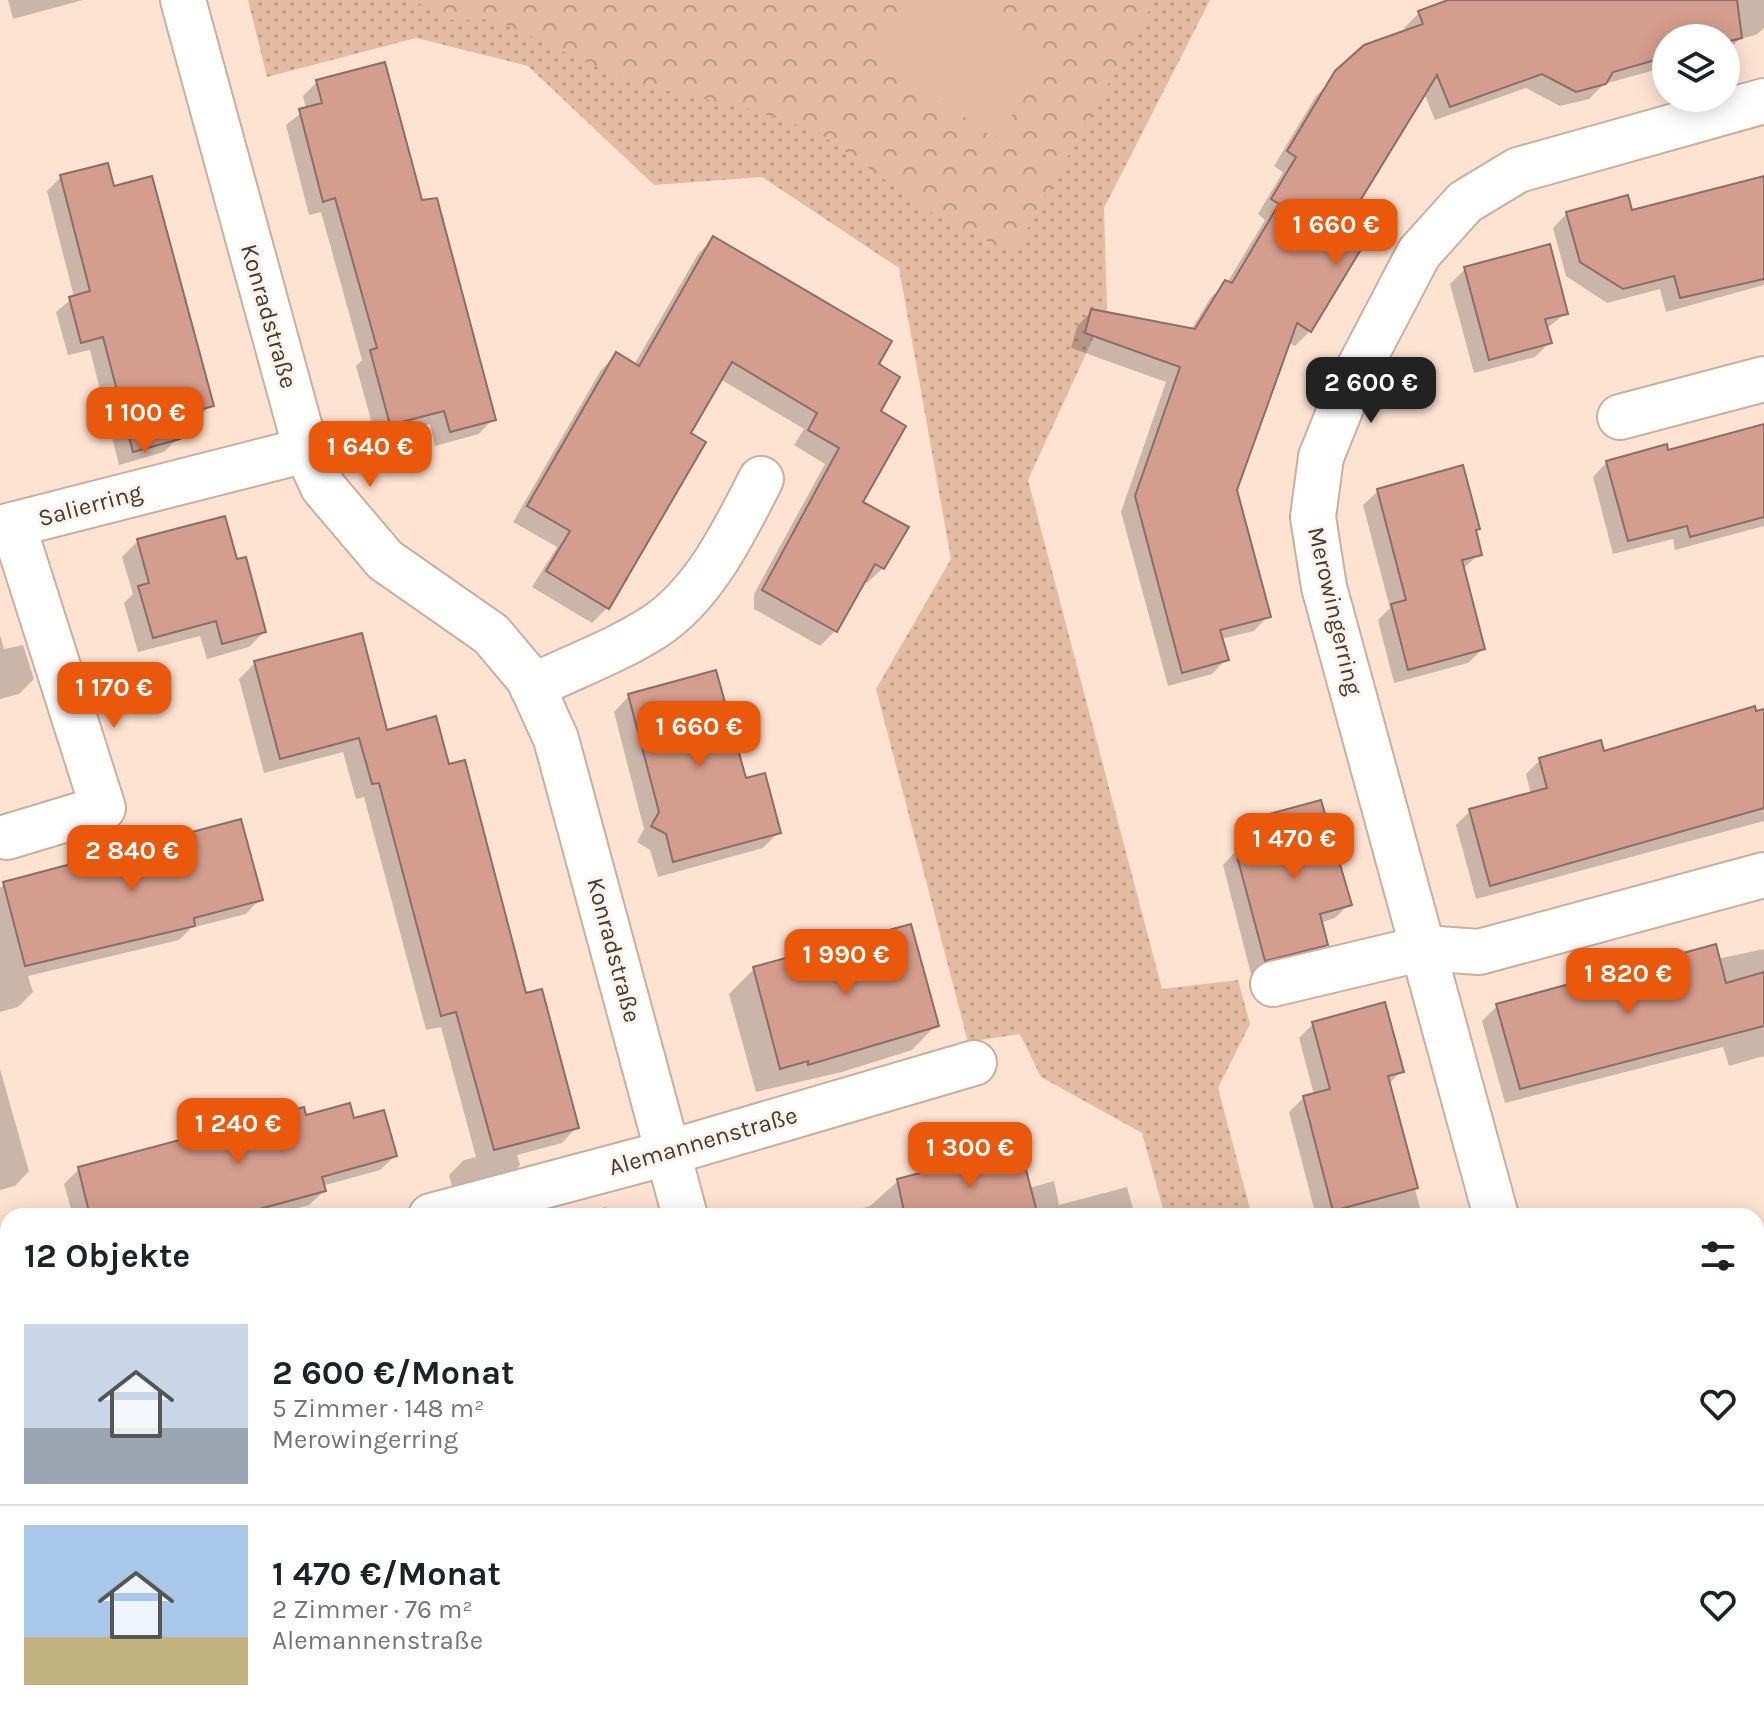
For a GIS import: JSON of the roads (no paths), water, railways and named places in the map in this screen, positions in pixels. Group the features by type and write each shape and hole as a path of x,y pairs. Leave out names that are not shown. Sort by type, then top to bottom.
{"street":[{"name":"Konradstraße","path":"183,0 306,450 323,487 385,560 491,634 532,687 556,739 683,1208"},
{"name":"Merowingerring","path":"1494,1208 1324,587 1313,517 1321,457 1344,400 1419,253 1465,202 1518,170 1764,101"},
{"path":"1620,417 1764,379"},
{"name":"Salierring","path":"7,837 103,808 7,527 306,450"},
{"path":"532,687 655,627 683,601 706,573 733,534 761,479"},
{"path":"1273,984 1424,948 1479,952 1764,875"},
{"name":"Alemannenstraße","path":"461,1208 667,1153 974,1063"}]}
